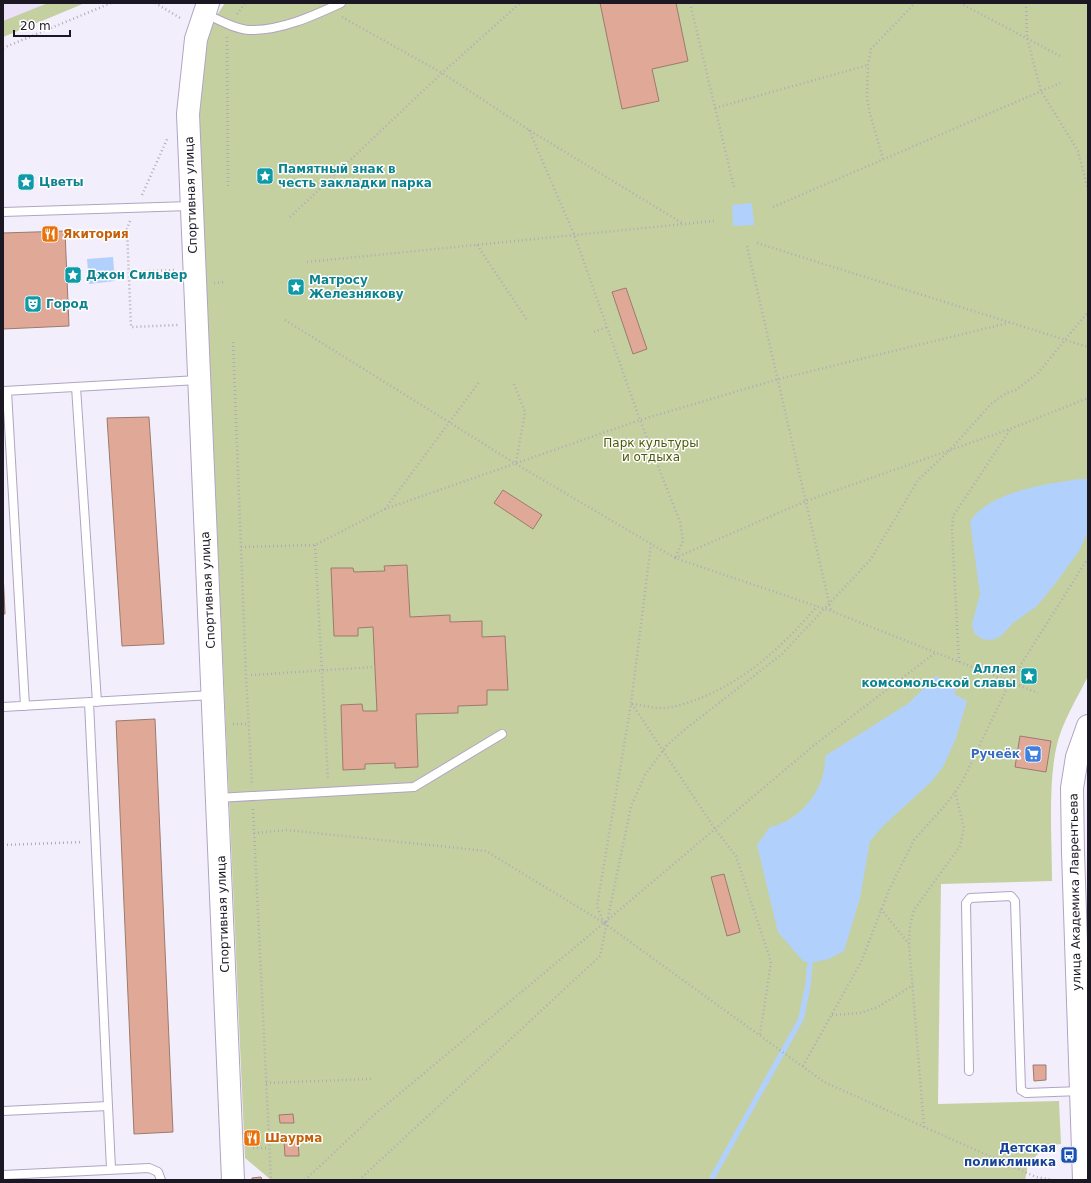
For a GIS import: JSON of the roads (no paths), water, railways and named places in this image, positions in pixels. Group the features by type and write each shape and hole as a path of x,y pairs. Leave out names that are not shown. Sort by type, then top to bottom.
{"street":[{"name":"Спортивная улица","path":"205,8 196,39 188,114 214,695 233,1180"},
{"name":"улица Академика Лаврентьева","path":"1084,1180 1072,788 1082,758 1088,726"}],"lane":[{"path":"205,8 227,24 249,30 285,25 338,4"},
{"path":"3,212 192,205"},
{"path":"25,706 5,391 199,380"},
{"path":"76,387 93,702 96,841 111,1169"},
{"path":"3,707 214,695"},
{"path":"218,798 414,787 502,734"},
{"path":"969,1071 966,903 967,899 970,898 1011,896 1015,901 1021,1090 1026,1093 1081,1091"},
{"path":"3,1111 108,1106"},
{"path":"3,1175 149,1168 158,1172 161,1180"}],"water":[{"path":"752,203 754,225 733,226 732,205"},
{"path":"113,257 115,281 89,284 87,259"},
{"path":"1088,479 1088,531 1079,551 1037,606 1013,623 1001,636 992,640 982,639 974,633 972,624 980,594 970,521 979,511 991,502 1005,496 1051,483"},
{"path":"936,676 956,689 954,694 967,701 956,738 943,767 930,783 884,825 870,841 860,898 844,951 829,959 810,963 803,961 778,932 757,845 770,827 792,818 810,801 817,791 822,779 825,756 909,703"}],"waterway":[{"path":"711,1180 801,1019 808,985 810,963"}],"place":[{"name":"Памятный знак в честь закладки парка","path":"265,176"},
{"name":"Цветы","path":"26,182"},
{"name":"Якитория","path":"50,234"},
{"name":"Джон Сильвер","path":"73,275"},
{"name":"Матросу Железнякову","path":"296,287"},
{"name":"Город","path":"33,304"},
{"name":"Аллея комсомольской славы","path":"1029,676"},
{"name":"Ручеёк","path":"1033,754"},
{"name":"Шаурма","path":"252,1138"},
{"name":"Детская поликлиника","path":"1069,1155"}],"park label":[{"name":"Парк культуры и отдыха","path":"651,450"}]}
